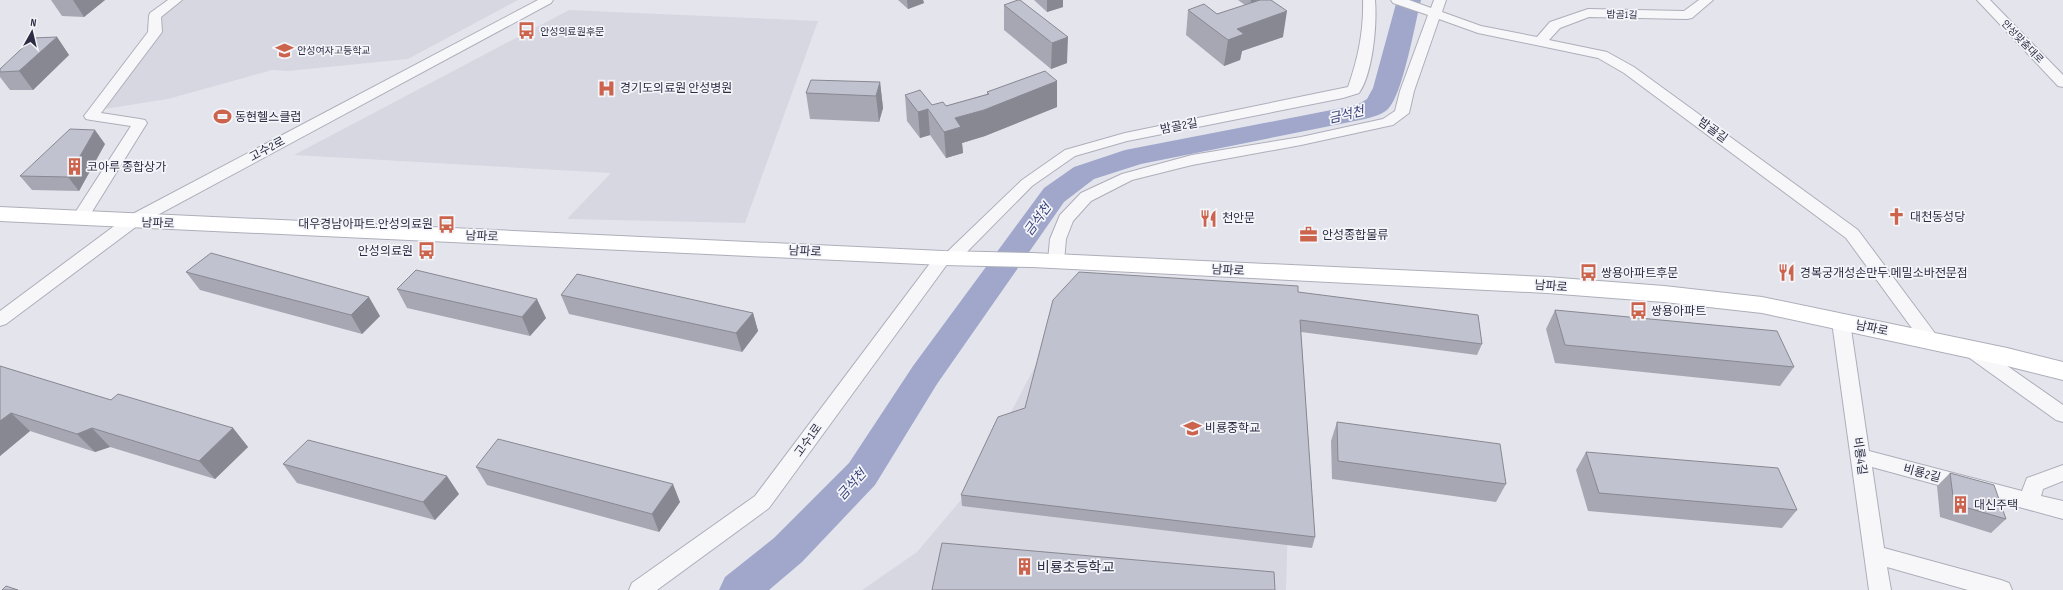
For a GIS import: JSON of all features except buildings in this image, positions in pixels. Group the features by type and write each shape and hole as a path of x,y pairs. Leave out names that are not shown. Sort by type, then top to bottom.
{"street":[{"path":"79,218 140,123 91,116 155,32 155,16 176,0"},
{"name":"고수2로","path":"0,320 131,222 547,0"},
{"name":"밤골2길","path":"953,258 1027,183 1070,153 1125,137 1335,96 1354,90 1360,73 1368,32 1369,0"},
{"name":"밤골길","path":"1397,0 1432,14 1478,29 1602,55 1630,70 1852,234 1931,341"},
{"path":"1056,261 1058,239 1066,219 1086,197 1127,177 1192,160 1301,141 1388,122 1402,113 1407,91 1431,22 1432,14 1440,0"},
{"name":"밤골1길","path":"1541,41 1555,25 1588,13 1687,16 1707,0"},
{"name":"안성맞춤대로","path":"1983,0 2063,83"},
{"name":"남파로","path":"0,214 131,222 953,258 1056,261 1548,285 1648,293 1762,305 1970,349 2063,371"},
{"name":"고수1로","path":"640,590 762,502 953,258"},
{"name":"비룡4길","path":"1841,322 1880,590"},
{"path":"1970,349 2063,416"},
{"name":"비룡2길","path":"1860,456 2063,510"},
{"path":"2030,502 2034,484 2063,473"},
{"path":"1874,554 2001,590"}],"shaded area":[{"name":"안성여자고등학교","path":"183,0 518,0 408,59 288,71 272,70 168,99 98,110 159,19"},
{"name":"경기도의료원 안성병원","path":"569,10 818,21 745,223 567,219 611,173 294,155"},
{"name":"비룡중학교","path":"1079,283 1295,297 1286,590 862,590 917,552 971,488"}],"waterway":[{"name":"금석천","path":"739,590 788,550 862,474 925,375 1054,195 1084,173 1135,156 1365,111 1378,104 1386,88 1409,0"}],"place":[{"name":"안성의료원후문","path":"527,31"},
{"name":"안성여자고등학교","path":"284,50"},
{"name":"경기도의료원 안성병원","path":"607,88"},
{"name":"동현헬스클럽","path":"222,117"},
{"name":"코아루 종합상가","path":"74,167"},
{"name":"대천동성당","path":"1897,217"},
{"name":"천안문","path":"1209,218"},
{"name":"대우경남아파트.안성의료원","path":"446,224"},
{"name":"안성종합물류","path":"1309,235"},
{"name":"안성의료원","path":"426,251"},
{"name":"쌍용아파트후문","path":"1588,273"},
{"name":"경복궁개성손만두.메밀소바전문점","path":"1787,273"},
{"name":"쌍용아파트","path":"1638,311"},
{"name":"비룡중학교","path":"1192,428"},
{"name":"대신주택","path":"1961,505"},
{"name":"비룡초등학교","path":"1024,567"}]}
